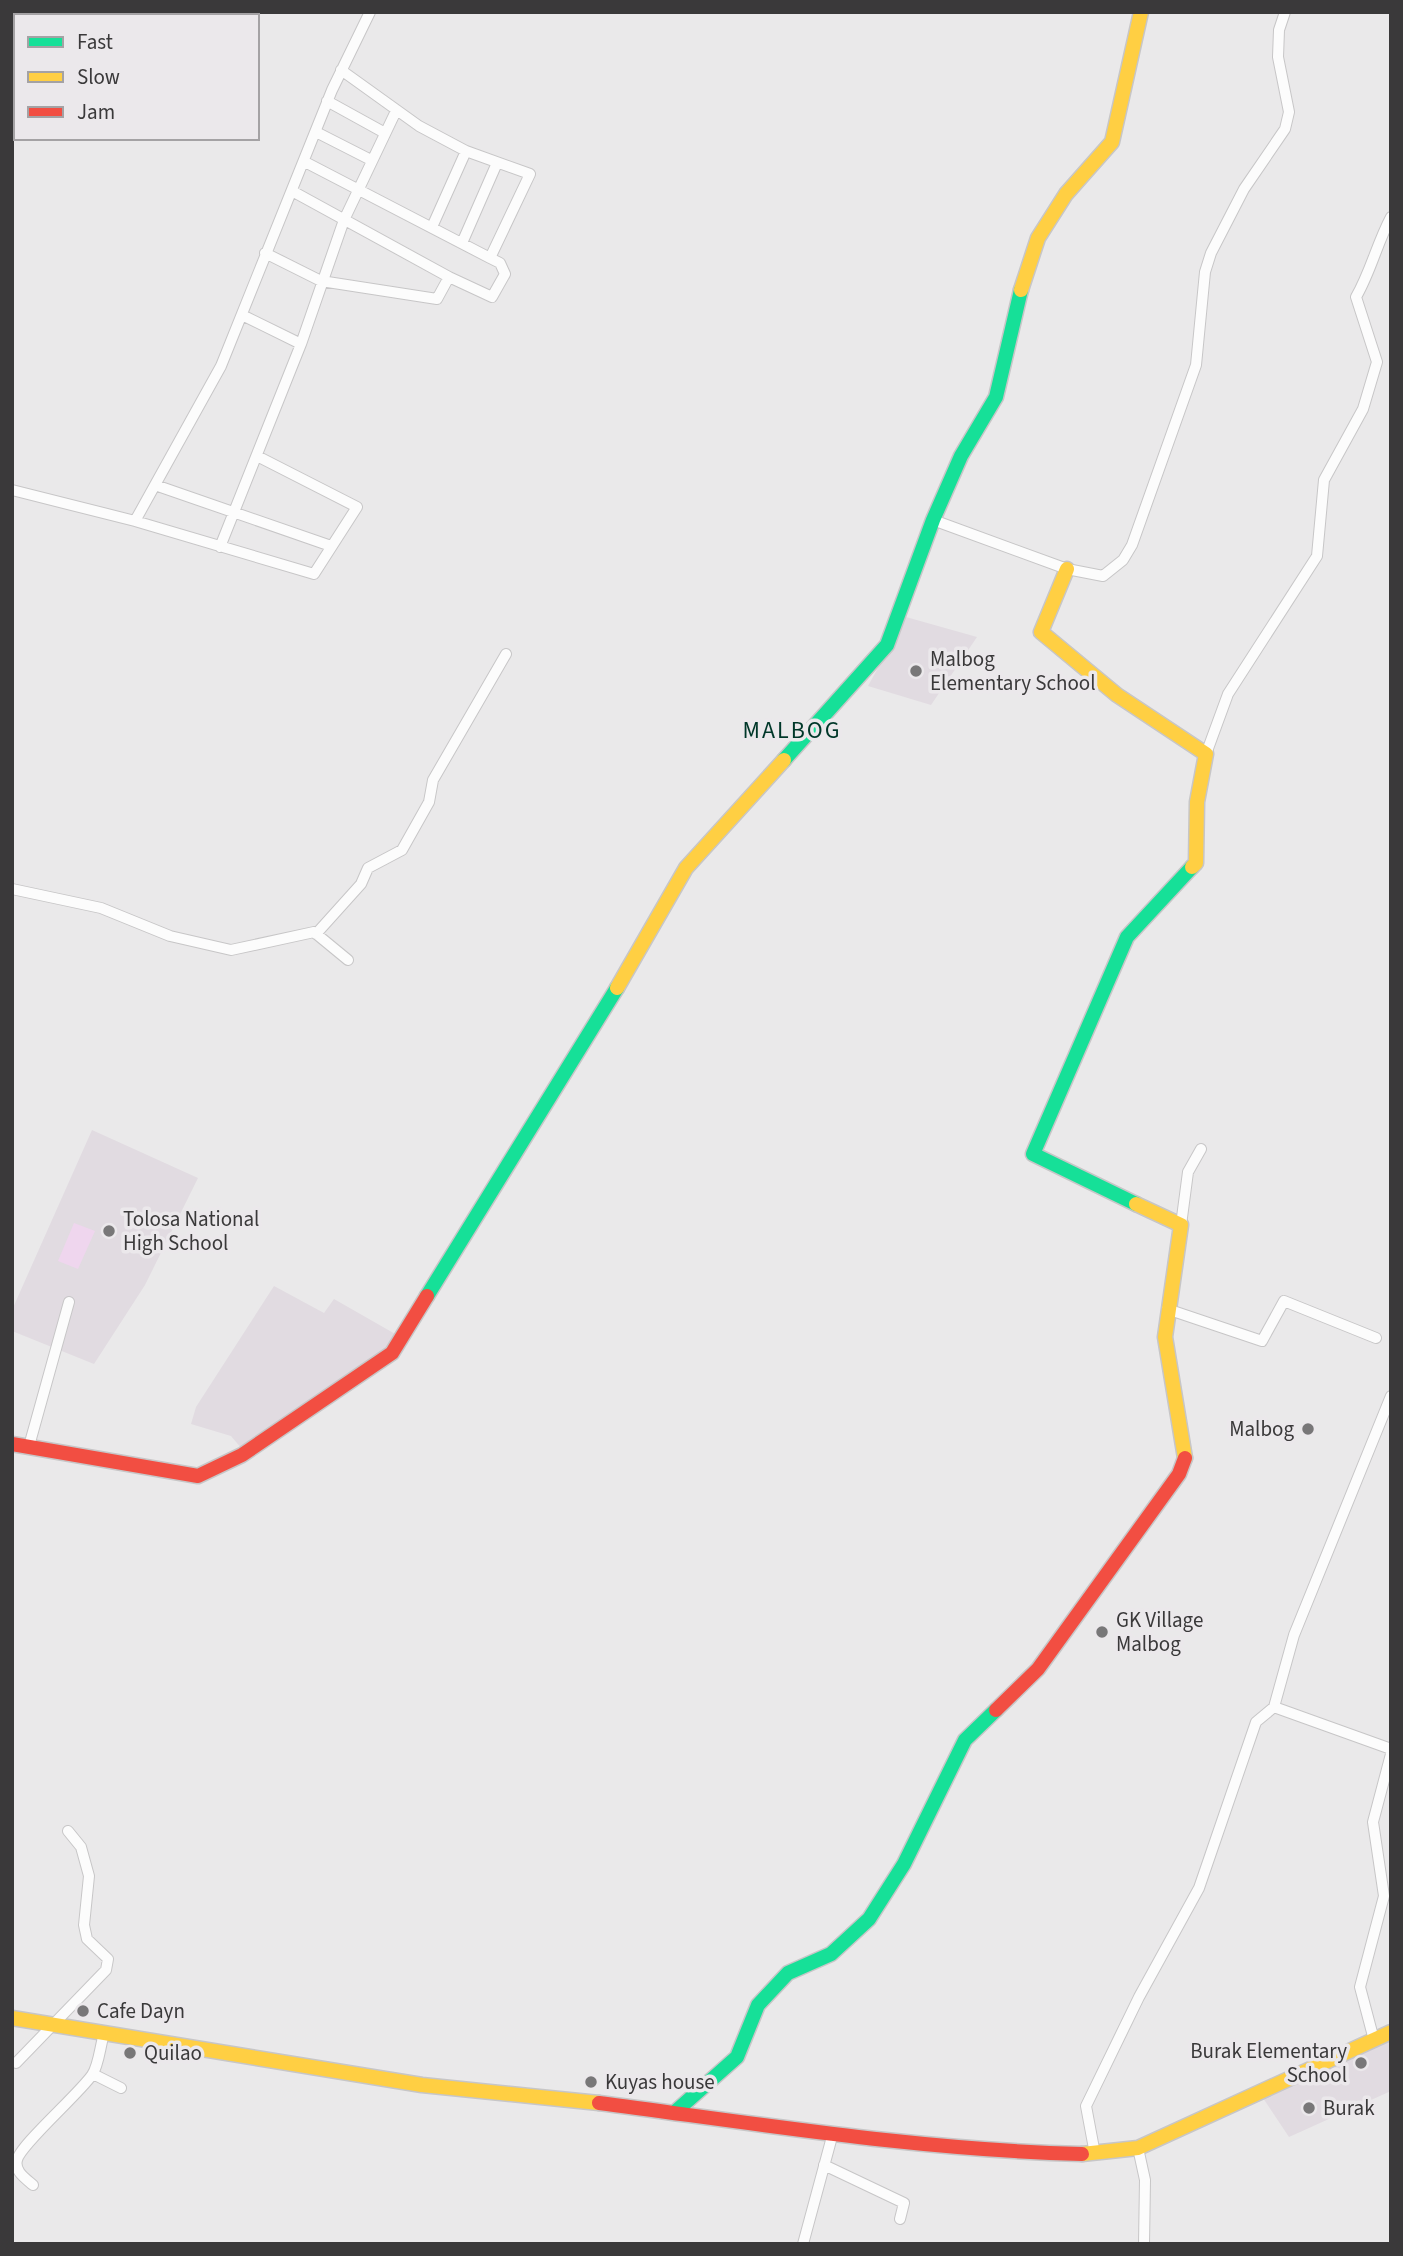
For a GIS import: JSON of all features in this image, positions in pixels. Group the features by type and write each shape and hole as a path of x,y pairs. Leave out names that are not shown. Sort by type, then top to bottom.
{"street":[{"path":"135,521 212,385 305,162 327,101 370,12"},
{"path":"12,1444 177,1475 198,1476 242,1455 392,1353 482,1204 582,1049 685,868 887,645 933,520 961,456 996,397 1015,309 1038,238 1066,194 1112,142 1141,12"},
{"path":"933,520 1067,569 1104,576 1123,559 1132,545 1195,365 1205,272 1211,253 1244,189 1285,129 1289,111 1278,57 1279,30 1285,12"},
{"path":"341,70 396,111 466,151 530,174 491,258"},
{"path":"327,101 385,133"},
{"path":"220,547 301,344 321,281 357,187 396,111"},
{"path":"316,132 371,160"},
{"path":"432,227 466,151"},
{"path":"292,191 449,277 492,297 505,274 500,263 305,162"},
{"path":"462,243 498,163"},
{"path":"1181,1225 1033,1154 1127,937 1148,911 1196,863 1197,802 1206,754 1228,694 1317,556 1324,480 1363,409 1377,362 1356,297 1370,272 1382,232 1391,217"},
{"path":"265,253 321,281 437,299 449,277"},
{"path":"242,315 301,344"},
{"path":"12,490 135,521 314,574 357,507 257,456"},
{"path":"155,485 331,546"},
{"path":"1067,569 1041,632 1117,695 1206,754"},
{"path":"316,934 361,884 368,868 402,850 429,802 433,780 506,654"},
{"path":"12,889 101,908 170,936 231,950 314,932 348,960"},
{"path":"675,2112 737,2057 758,2005 788,1973 831,1954 869,1919 904,1864 965,1740 1038,1669 1180,1474 1185,1459 1165,1337 1188,1172 1201,1149"},
{"path":"1167,1309 1262,1341 1284,1301 1376,1338"},
{"path":"29,1446 69,1302"},
{"path":"1096,2154 1086,2106 1139,1997 1199,1888 1256,1723 1274,1707 1294,1635 1391,1396"},
{"path":"1274,1707 1391,1751 1373,1822 1384,1896 1360,1987 1374,2040"},
{"path":"16,2063 106,1970 108,1959 86,1939 84,1926 89,1876 81,1847 68,1831"},
{"path":"12,2018 422,2085 1013,2152 1096,2154 1138,2148 1391,2032"},
{"path":"33,2185 18,2171 15,2162 21,2150 52,2121 93,2074 104,2034"},
{"path":"93,2074 121,2088"},
{"path":"803,2244 833,2133"},
{"path":"1138,2148 1145,2180 1144,2244"},
{"path":"824,2165 904,2203 900,2219"}],"shaded area":[{"name":"Malbog Elementary School","path":"906,617 977,637 931,705 868,686"},
{"name":"Tolosa National High School","path":"92,1130 198,1178 145,1285 94,1364 12,1331 12,1310"},
{"path":"74,1223 95,1231 78,1269 58,1261"},
{"name":"Tolosa National High School","path":"274,1286 324,1313 334,1299 397,1335 389,1350 242,1449 231,1436 191,1424 196,1407"},
{"name":"Burak Elementary School","path":"1391,2036 1391,2091 1289,2137 1261,2095"}],"traffic: fast":[{"path":"784,760 887,645 933,520 961,456 996,397 1021,290"},
{"path":"1136,1204 1033,1154 1127,937 1192,867"},
{"path":"427,1296 617,988"},
{"path":"675,2112 737,2057 758,2005 788,1973 831,1954 869,1919 904,1864 965,1740 996,1710"}],"traffic: slow":[{"path":"1021,290 1038,238 1066,194 1112,142 1141,12"},
{"path":"1067,569 1041,632 1117,695 1206,754 1197,802 1196,863 1192,867"},
{"path":"617,988 686,868 784,760"},
{"path":"1136,1204 1181,1225 1165,1337 1185,1458"},
{"path":"12,2018 422,2085 599,2103"},
{"path":"1082,2154 1138,2148 1391,2032"}],"traffic: jam":[{"path":"12,1444 198,1476 242,1455 392,1353 427,1296"},
{"path":"996,1710 1038,1669 1179,1474 1185,1458"},
{"path":"599,2103 900,2142 1082,2154"}],"place":[{"name":"Malbog Elementary School","path":"916,671"},
{"name":"Tolosa National High School","path":"109,1231"},
{"name":"Malbog","path":"1308,1429"},
{"name":"GK Village Malbog","path":"1102,1632"},
{"name":"Cafe Dayn","path":"83,2011"},
{"name":"Quilao","path":"130,2053"},
{"name":"Burak Elementary School","path":"1361,2063"},
{"name":"Kuyas house","path":"591,2082"},
{"name":"Burak","path":"1309,2108"}],"district":[{"name":"MALBOG","path":"792,730"}]}
